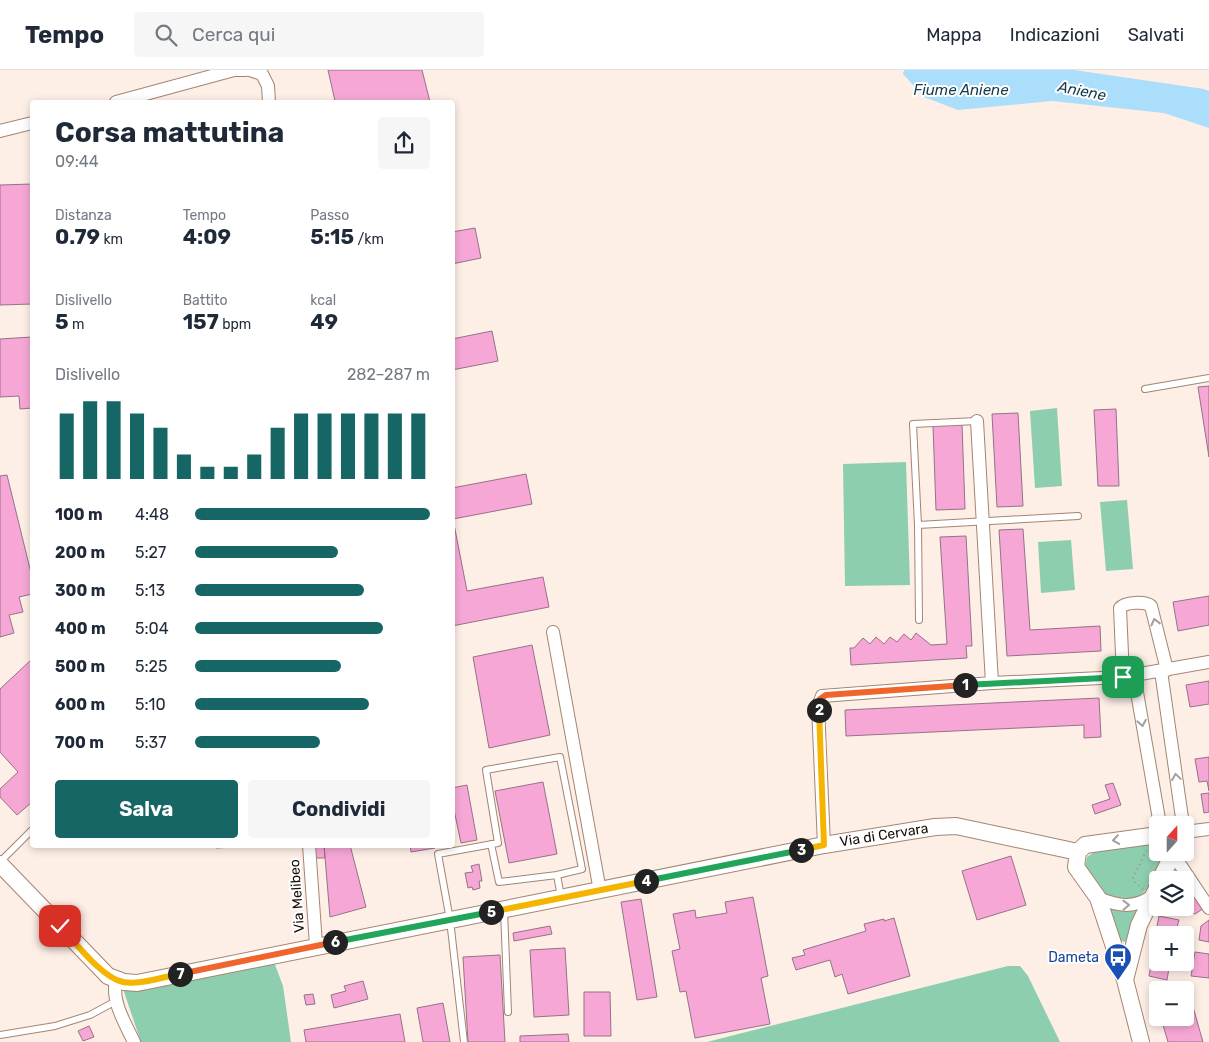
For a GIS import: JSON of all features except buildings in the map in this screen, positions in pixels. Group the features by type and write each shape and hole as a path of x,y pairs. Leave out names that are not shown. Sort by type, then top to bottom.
{"street":[{"path":"123,100 234,70 246,70"},
{"path":"250,70 262,74 268,86 269,100"},
{"path":"0,131 30,124"},
{"path":"977,421 992,683"},
{"path":"1158,816 1128,676 1120,608 1124,604 1146,603 1151,606 1164,670 1182,816"},
{"path":"553,632 600,891"},
{"path":"824,845 818,706 822,696 992,683 1128,676 1209,662"},
{"name":"Via di Cervara","path":"116,980 137,983 824,845 935,827 956,826 1078,852"},
{"path":"1194,831 1209,829"},
{"path":"1141,1042 1125,980 1119,945 1098,898 1076,868 1078,852 1081,847 1089,844 1149,836"},
{"name":"Via Melibeo","path":"309,848 316,946"},
{"path":"1179,861 1209,908"},
{"path":"0,863 102,970 116,980 113,991 134,1042"},
{"path":"1098,898 1116,905 1129,906 1146,900 1149,896"},
{"path":"1125,980 1149,900"}],"lane":[{"path":"1145,389 1209,378"},
{"path":"918,620 918,524 913,424 977,421"},
{"path":"918,524 1078,516"},
{"path":"464,1042 450,920 438,854 491,844 498,843 486,770 560,757 582,869 557,875 499,882 491,844"},
{"path":"0,863 30,832"},
{"path":"557,875 561,898"},
{"path":"504,909 508,1012"},
{"path":"1119,945 1130,944 1137,935"},
{"path":"0,1034 54,1026 90,1016 116,1001"}],"path":[{"path":"1147,849 1133,878 1135,883 1149,890"}],"green space":[{"path":"1057,408 1062,486 1035,488 1030,411"},
{"path":"906,462 910,585 845,586 843,464"},
{"path":"1127,500 1133,569 1106,571 1100,502"},
{"path":"1071,540 1075,590 1041,593 1038,542"},
{"path":"1149,842 1149,861 1162,861 1157,871 1149,871 1149,886 1143,893 1136,898 1112,897 1100,890 1085,867 1087,857 1097,850"},
{"path":"1108,906 1123,911 1139,908 1129,940 1125,942 1119,940"},
{"path":"274,962 283,986 291,1042 141,1042 123,989"},
{"path":"1008,966 1020,966 1028,976 1060,1042 707,1042"}],"water":[{"name":"Fiume Aniene","path":"904,70 1074,70 1204,89 1209,91 1209,128 1164,113 1052,101 958,110 924,97 903,74"}],"place":[{"name":"Dameta","path":"1118,981"}],"route":[{"path":"60,926 108,976 124,982 137,983 824,845 818,706 822,696 992,683 1123,677"}],"water label":[{"name":"Aniene","path":"1082,91"}]}
